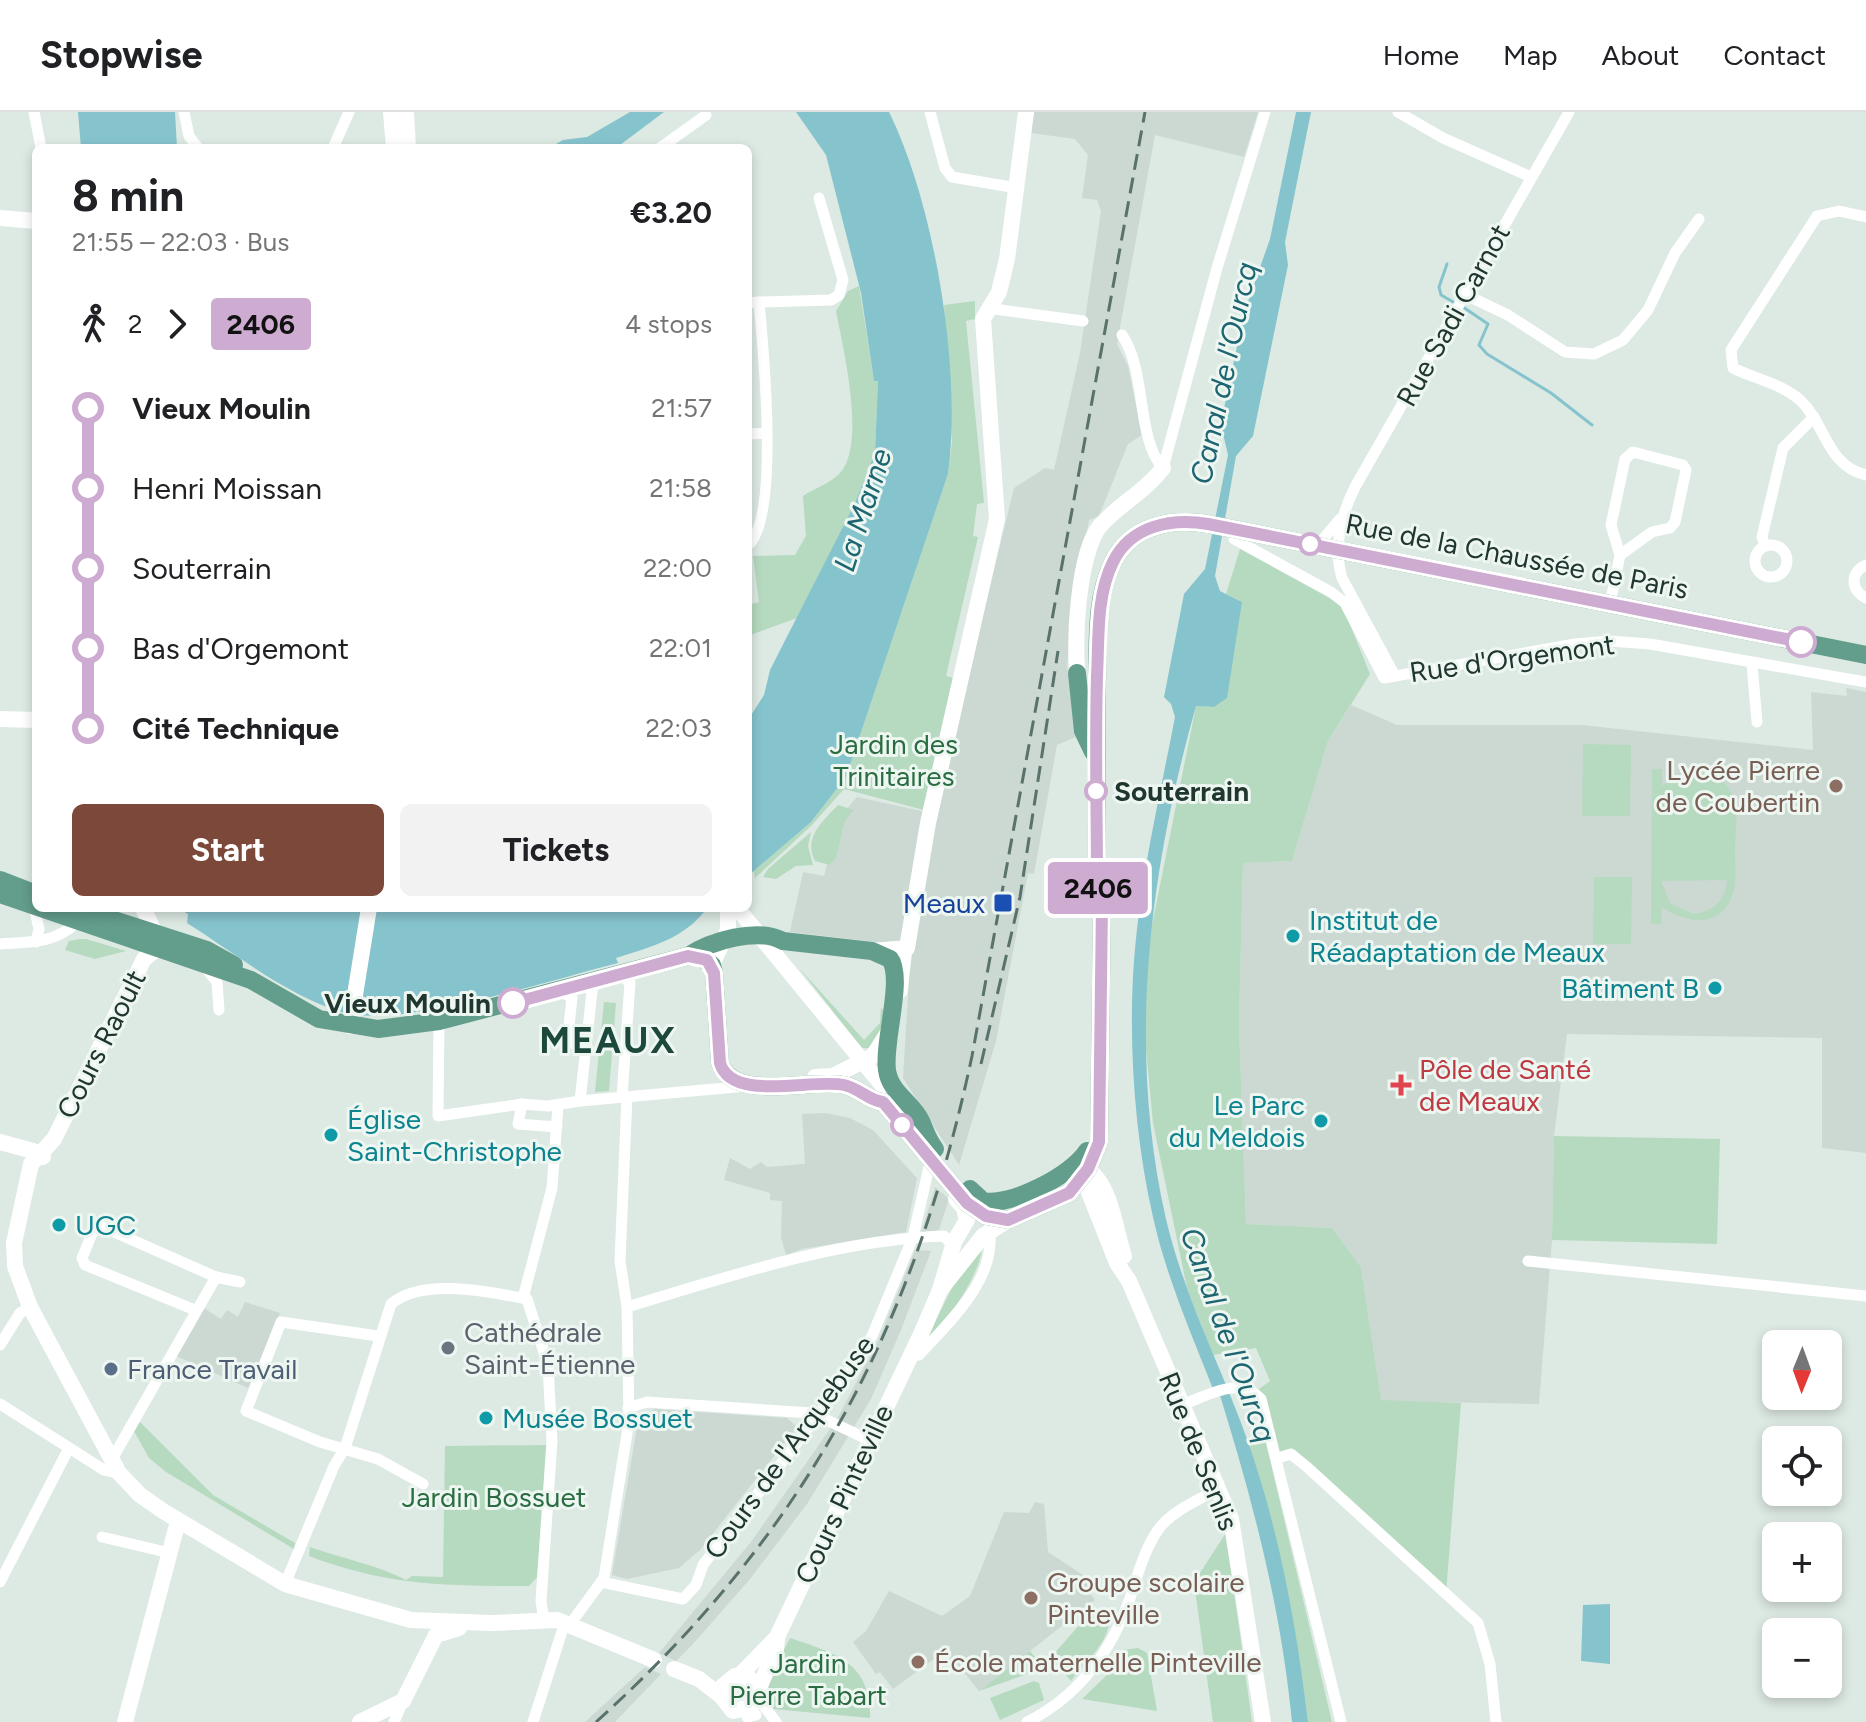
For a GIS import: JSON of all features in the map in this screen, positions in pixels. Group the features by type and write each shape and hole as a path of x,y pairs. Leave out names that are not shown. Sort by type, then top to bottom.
{"main road":[{"path":"391,112 394,144"},
{"path":"406,112 408,144"},
{"path":"76,915 102,912 202,963 251,980 300,1010 351,1019 385,1030 439,1021 561,991 688,956 701,947 725,941 761,937 872,951 907,948 928,823 997,519 983,319 999,292 1026,112"},
{"path":"0,218 32,221"},
{"path":"1096,757 1083,731 1077,673 1080,600 1093,538 1110,517 1151,486 1163,468"},
{"name":"Rue de la Chaussée de Paris","path":"1100,727 1107,622 1121,569 1135,551 1153,538 1175,531 1207,528 1864,657"},
{"name":"Rue de la Chaussée de Paris","path":"1235,534 1318,545 1339,554 1610,604 1864,657"},
{"path":"1069,1193 1098,1136 1102,1093 1102,903 1106,884 1106,799 1100,727 1084,702 1077,673"},
{"path":"0,719 32,720"},
{"path":"1100,727 1096,757 1097,883 1102,903"},
{"path":"0,880 32,900"},
{"path":"0,894 32,902"},
{"path":"63,912 75,916 102,912"},
{"path":"144,912 155,941"},
{"path":"351,1019 369,912"},
{"path":"729,912 725,941 712,965 720,1067 735,1081 754,1084 842,1084 860,1091 874,1102 883,1102"},
{"path":"731,912 761,937 858,1064 921,1139"},
{"path":"76,915 155,941 207,950 242,970 251,980"},
{"name":"Cours Raoult","path":"41,1156 57,1143 153,964 155,941"},
{"path":"872,951 890,959 896,970 886,1062 889,1080 921,1120 918,1154 964,1208 967,1220 958,1243"},
{"path":"688,956 700,957 712,965"},
{"path":"754,1084 833,1076 878,1051 890,1030"},
{"path":"858,1064 883,1102 976,1195 988,1216 1008,1220 1069,1193 1080,1194 1094,1206"},
{"name":"Rue de Senlis","path":"1098,1136 1105,1193 1129,1281 1235,1534 1263,1722"},
{"path":"0,1142 41,1156"},
{"path":"41,1156 31,1164 24,1203 7,1242 30,1307 115,1467 140,1495 178,1521 289,1576 411,1620 568,1622 654,1660"},
{"path":"958,1243 988,1216 1025,1193 1081,1169"},
{"name":"Rue de Senlis","path":"1081,1169 1105,1193"},
{"name":"Rue de Senlis","path":"1081,1169 1117,1263 1129,1281"},
{"name":"Cours Pinteville","path":"944,1286 958,1243 988,1216"},
{"name":"Cours Pinteville","path":"748,1710 776,1649 777,1637 869,1440 944,1286 988,1216"},
{"path":"125,1722 178,1521"},
{"path":"369,1721 403,1701 436,1635 446,1630 483,1628 492,1623"},
{"name":"Cours Pinteville","path":"721,1696 723,1686 777,1637"},
{"path":"674,1669 699,1679 721,1696 748,1710 753,1681 735,1677 699,1679"}],"street":[{"path":"34,112 40,144"},
{"path":"184,112 189,136 195,144"},
{"path":"335,144 349,112"},
{"path":"930,112 942,160 952,177 1017,188"},
{"path":"1122,335 1131,354 1147,435 1156,461 1163,468 1217,268 1265,112"},
{"path":"1398,112 1439,136 1531,177"},
{"name":"Rue Sadi Carnot","path":"1318,545 1341,519 1464,294 1569,112"},
{"path":"666,144 706,115"},
{"path":"752,541 765,497 767,433 754,302 831,300 839,295 843,280 819,198"},
{"path":"1866,217 1839,211 1817,216 1731,350 1733,368 1774,384 1800,399 1839,461 1854,472 1866,475"},
{"path":"1464,294 1508,315 1565,352 1594,354 1623,340 1648,310 1675,253 1699,219"},
{"path":"987,308 1083,321"},
{"path":"1765,546 1762,537 1783,448 1814,417"},
{"path":"752,434 767,433"},
{"path":"1610,604 1620,555 1611,525 1625,459 1633,452 1683,465 1686,470 1675,522 1652,532 1620,555"},
{"name":"Rue Sadi Carnot","path":"1339,554 1341,519"},
{"name":"Rue d'Orgemont","path":"1235,534 1345,603 1390,677"},
{"name":"Rue d'Orgemont","path":"1339,554 1342,578 1390,677"},
{"path":"1866,565 1857,572 1854,581 1856,591 1866,598"},
{"path":"1331,592 1342,578"},
{"name":"Rue d'Orgemont","path":"1390,677 1594,642 1650,644 1866,682"},
{"path":"1752,664 1757,722"},
{"path":"36,942 39,929 37,912"},
{"path":"0,944 54,938 76,915"},
{"path":"890,1030 896,1021 907,948"},
{"path":"202,963 217,982 219,1010"},
{"path":"533,1722 568,1622 601,1582 622,1469 628,1408 627,1307 620,1261 630,983 621,974"},
{"path":"580,1101 593,982"},
{"path":"561,991 572,998 568,1035 574,1044 586,1047"},
{"path":"439,1021 437,1114 522,1104 558,1106 624,1096 734,1090 754,1084"},
{"path":"700,1091 716,1083 720,1067"},
{"path":"522,1104 518,1124 557,1127"},
{"path":"544,1621 543,1570 552,1441 548,1365 525,1299 552,1188 558,1106"},
{"name":"Cours de l'Arquebuse","path":"601,1582 683,1599 696,1585 703,1565 819,1414 872,1336 913,1237 929,1167"},
{"name":"Cours Pinteville","path":"913,1351 919,1355 979,1283 991,1255 988,1216"},
{"path":"195,1309 85,1265 82,1258 96,1224 101,1223 216,1277 240,1282"},
{"path":"627,1307 803,1254 913,1237 944,1236 958,1243"},
{"path":"1528,1261 1866,1296"},
{"path":"0,1404 104,1470 115,1467 195,1309 216,1277"},
{"path":"289,1576 334,1466 345,1448 378,1336 391,1304 407,1294 488,1290 525,1299"},
{"path":"0,1345 20,1313 30,1307"},
{"path":"378,1336 281,1322 246,1411 320,1442 378,1459 423,1484"},
{"path":"1181,1405 1243,1386 1261,1399 1341,1722"},
{"path":"628,1408 647,1402 819,1414 869,1440"},
{"path":"0,1582 69,1448"},
{"path":"1278,1458 1291,1454 1299,1460 1478,1623 1490,1664 1496,1722"},
{"path":"1027,1722 1062,1700 1100,1661 1119,1629 1147,1550 1159,1527 1218,1489"},
{"path":"102,1537 170,1553"},
{"path":"394,1722 403,1701"},
{"path":"748,1710 770,1722"},
{"path":"748,1710 776,1722"}],"shaded area":[{"path":"1034,112 1258,112 1244,157 1155,135 1117,344 1128,366 1142,435 1128,444 1099,516 1089,520 1073,604 1067,666 1078,736 1057,745 1034,874 1028,873 996,1041 959,1165 903,1078 909,981 884,943 790,932 803,872 824,876 840,817 857,797 935,814 1014,488 1045,468 1054,470 1080,353 1101,211 1097,200 1082,198 1088,155 1075,139 1031,133"},
{"name":"Pôle de Santé de Meaux","path":"1846,688 1866,692 1866,1153 1822,1148 1822,1038 1567,1034 1554,1136 1552,1240 1539,1404 1381,1401 1361,1267 1332,1228 1246,1224 1239,1024 1243,863 1292,861 1328,741 1351,705 1397,725 1582,725 1813,750 1811,692 1847,696"},
{"path":"825,1113 850,1118 873,1130 917,1178 906,1232 802,1249 786,1255 781,1237 782,1201 770,1200 770,1193 724,1180 730,1158 750,1169 761,1162 767,1167 805,1164 802,1114"},
{"path":"935,1187 949,1199 939,1230 921,1234"},
{"path":"915,1250 931,1251 901,1330 871,1399 807,1504 750,1579 693,1644 676,1661 659,1653 751,1542 837,1419 879,1339"},
{"path":"245,1302 280,1313 248,1388 176,1356 202,1307 221,1319 227,1310 238,1317"},
{"path":"654,1409 787,1418 797,1427 700,1550 679,1568 627,1579 612,1575 638,1421"},
{"name":"Groupe scolaire Pinteville","path":"1035,1502 1044,1504 1048,1552 1095,1583 1087,1589 1095,1600 979,1691 955,1661 949,1665 941,1654 893,1689 880,1672 876,1674 853,1642 866,1631 889,1591 942,1616 970,1596 1004,1512 1029,1513"},
{"path":"645,1667 661,1674 615,1722 585,1722"}],"green space":[{"path":"859,286 874,380 878,381 875,452 855,503 797,618 752,635 752,604 759,602 753,556 795,555 806,536 803,496 837,476 848,458 852,417 836,311 848,291"},
{"name":"Jardin des Trinitaires","path":"975,301 975,319 966,321 984,503 977,504 973,536 978,537 946,676 954,678 924,810 844,789 812,825 755,878 754,871 811,822 846,777 948,474 952,442 944,305"},
{"path":"1240,549 1342,605 1370,674 1328,741 1292,861 1243,863 1239,1024 1246,1224 1332,1228 1361,1267 1381,1400 1461,1403 1446,1594 1291,1454 1278,1458 1259,1389 1270,1381 1256,1348 1213,1355 1187,1288 1153,1123 1140,985 1196,706 1214,707 1242,602 1226,594"},
{"path":"1583,744 1631,745 1630,816 1582,816"},
{"path":"1652,769 1662,769 1662,786 1692,774 1713,776 1729,788 1737,818 1735,877 1728,905 1721,913 1702,920 1682,917 1662,907 1661,924 1651,924","holes":["1727,880 1717,904 1707,911 1693,914 1670,903 1661,881"]},
{"path":"838,805 854,810 844,824 835,859 830,865 815,861 811,844 813,837"},
{"path":"811,832 808,846 813,865 796,866 776,879 763,877 768,869"},
{"path":"1594,877 1632,877 1631,944 1593,944"},
{"path":"80,939 126,951 95,959 65,950 69,941"},
{"path":"799,968 864,1040 880,1023 881,1008 885,1011 879,1036 869,1048 862,1048"},
{"path":"604,1002 616,1003 609,1091 595,1092"},
{"path":"1554,1136 1720,1139 1717,1244 1552,1240"},
{"path":"982,1248 975,1271 961,1298 944,1322 927,1338 961,1270"},
{"path":"140,1422 213,1495 295,1543 294,1549 166,1472 149,1458 134,1431"},
{"path":"1265,1439 1332,1722 1308,1722 1284,1582 1248,1444"},
{"name":"Jardin Bossuet","path":"548,1445 537,1577 529,1586 471,1586 391,1579 309,1556 310,1547 406,1580 412,1576 443,1577 445,1446"},
{"path":"1226,1533 1252,1722 1213,1722 1194,1582"},
{"path":"1098,1611 1109,1618 1106,1635 1071,1681 1055,1663 1053,1655 1081,1623"},
{"name":"Jardin Pierre Tabart","path":"790,1638 835,1655 857,1672 865,1684 870,1718 773,1709 769,1701 769,1684"},
{"path":"1138,1648 1147,1653 1157,1711 1082,1699 1108,1674 1123,1650"},
{"path":"1030,1651 1038,1661 1033,1672 979,1691"},
{"path":"1034,1681 1039,1683 1044,1700 1000,1720 990,1698"}],"water":[{"path":"78,112 175,112 177,144 81,144"},
{"path":"630,112 664,112 621,144 556,144 587,137"},
{"name":"La Marne","path":"796,112 889,112 920,193 941,289 951,387 948,474 846,777 811,822 752,873 752,714 764,695 770,670 855,503 875,452 878,381 874,381 861,293 826,155"},
{"path":"1296,112 1311,112 1285,242 1288,265 1253,436 1236,456 1215,576 1220,591 1242,602 1227,698 1214,707 1196,706 1180,769 1156,897 1146,1026 1154,1155 1166,1219 1183,1276 1247,1439 1268,1508 1292,1615 1308,1722 1292,1722 1273,1595 1242,1471 1218,1389 1213,1389 1196,1347 1158,1239 1140,1145 1132,1031 1134,957 1141,896 1175,717 1171,704 1164,697 1184,594 1205,569 1228,455 1224,438 1218,437 1244,313 1270,239"},
{"path":"185,912 704,912 678,935 616,958 618,963 437,1009 367,1016 341,1012 300,995 187,923 188,914"},
{"path":"1610,1604 1610,1664 1581,1661 1583,1605"}],"waterway":[{"path":"1447,264 1439,287 1441,295 1455,303"},
{"path":"1463,307 1488,324 1479,345 1487,354 1551,393 1592,425"}],"railway":[{"path":"596,1722 670,1651 735,1577 792,1501 841,1421 883,1337 918,1249 948,1155 972,1056 1145,112"},
{"path":"981,1064 1020,897 1058,651"}],"bus line":[{"name":"2406","path":"513,1003 688,956 707,960 714,973 720,1067 725,1074 744,1084 769,1087 842,1084 853,1087 874,1102 883,1102 967,1203 986,1216 1008,1220 1069,1193 1084,1176 1099,1142 1102,1093 1102,903 1097,883 1096,757 1099,631 1102,603 1114,559 1141,532 1159,524 1193,521 1738,627 1801,642"}],"place":[{"name":"Lycée Pierre de Coubertin","path":"1836,786"},
{"name":"Souterrain","path":"1096,791"},
{"name":"Meaux","path":"1003,903"},
{"name":"Institut de Réadaptation de Meaux","path":"1293,936"},
{"name":"Bâtiment B","path":"1715,988"},
{"name":"Vieux Moulin","path":"513,1003"},
{"name":"Pôle de Santé de Meaux","path":"1401,1085"},
{"name":"Le Parc du Meldois","path":"1321,1121"},
{"name":"Église Saint-Christophe","path":"331,1135"},
{"name":"UGC","path":"59,1225"},
{"name":"Cathédrale Saint-Étienne","path":"448,1348"},
{"name":"France Travail","path":"111,1369"},
{"name":"Musée Bossuet","path":"486,1418"},
{"name":"Groupe scolaire Pinteville","path":"1031,1598"},
{"name":"École maternelle Pinteville","path":"918,1662"}],"district":[{"name":"MEAUX","path":"608,1040"}],"water label":[{"name":"Canal de l'Ourcq","path":"1224,373"},
{"name":"Canal de l'Ourcq","path":"1228,1335"}]}
